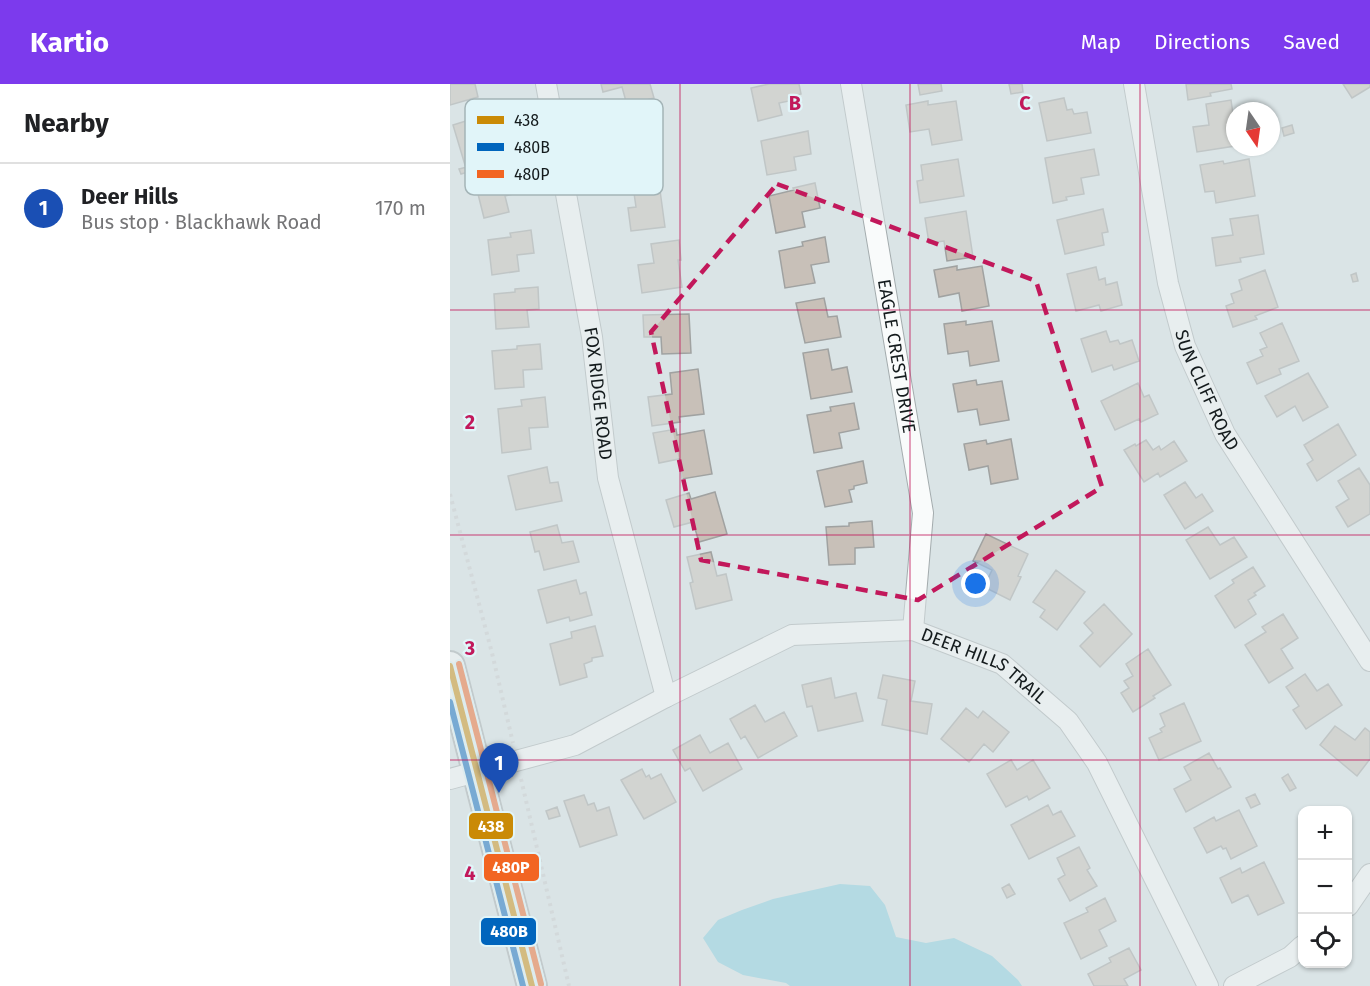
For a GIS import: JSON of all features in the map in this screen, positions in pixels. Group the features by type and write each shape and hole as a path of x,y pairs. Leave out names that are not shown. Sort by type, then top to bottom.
{"street":[{"name":"FOX RIDGE ROAD","path":"546,84 549,99"},
{"name":"EAGLE CREST DRIVE","path":"851,84 923,513 914,630"},
{"name":"SUN CLIFF ROAD","path":"1134,84 1168,283 1185,346 1225,434 1370,661"},
{"name":"FOX RIDGE ROAD","path":"566,195 592,337 609,478 666,697"},
{"name":"DEER HILLS TRAIL","path":"450,779 575,745 792,634 914,630 1002,664 1068,721 1097,763 1208,986"},
{"path":"450,666 532,986"},
{"path":"1352,899 1370,874"},
{"path":"1234,986 1290,957 1298,950"}],"path":[{"path":"450,494 492,652 568,986"}],"highlighted area":[{"path":"777,184 1036,281 1102,487 918,600 701,560 651,332"}],"water":[{"path":"840,884 870,886 885,905 896,937 926,943 954,938 992,956 1022,986 790,986 786,983 743,975 718,962 703,938 718,920 742,910 773,899"}],"building":[{"path":"450,84 475,84 478,97 450,105"},
{"path":"601,84 650,84 654,98 625,99 622,87 603,92"},
{"path":"769,84 799,84 801,94 788,97 789,101 779,103 782,115 758,121 751,88"},
{"path":"918,84 941,84 942,91 920,95"},
{"path":"1009,84 1022,84 1023,92 1011,94"},
{"path":"1186,84 1231,84 1232,89 1188,100"},
{"path":"1343,84 1370,84 1370,87 1352,98"},
{"path":"1064,98 1067,110 1072,109 1074,114 1087,112 1091,133 1047,141 1039,103"},
{"path":"1231,100 1231,102 1226,102 1226,147 1197,152 1193,127 1209,125 1206,104"},
{"path":"928,101 928,105 956,101 962,140 932,145 929,129 910,132 906,105"},
{"path":"465,121 465,165 453,125"},
{"path":"1292,125 1294,133 1284,136 1282,128"},
{"path":"808,131 811,154 794,157 796,170 767,175 761,141"},
{"path":"1094,149 1099,175 1081,178 1084,194 1066,197 1067,200 1053,203 1045,158"},
{"path":"958,159 964,196 920,203 917,181 923,180 921,165"},
{"path":"1249,159 1255,196 1216,203 1214,191 1205,192 1200,165 1223,161 1224,164"},
{"path":"465,168 465,173 461,174 459,169"},
{"path":"815,183 820,208 802,212 805,227 776,233 769,196"},
{"path":"478,195 509,195 505,196 509,212 484,218"},
{"path":"634,195 661,195 665,227 631,231 628,208 636,207"},
{"path":"1103,209 1108,232 1102,233 1104,245 1065,254 1057,220"},
{"path":"966,211 973,257 947,261 944,241 929,243 925,218"},
{"path":"1258,215 1264,254 1240,258 1241,262 1216,266 1212,238 1233,235 1230,219"},
{"path":"531,230 534,253 517,255 519,271 492,275 488,240 511,237 510,233"},
{"path":"825,237 829,262 811,265 815,283 785,288 779,251 803,246 802,242"},
{"path":"679,240 681,260 678,260 682,287 642,293 638,265 654,263 651,244"},
{"path":"957,266 957,270 982,266 989,306 962,311 959,293 939,297 934,270"},
{"path":"1096,267 1099,280 1105,278 1106,285 1117,282 1122,305 1101,311 1099,305 1076,311 1067,274"},
{"path":"1265,270 1278,307 1255,316 1257,319 1233,327 1226,306 1234,303 1231,294 1242,290 1239,280"},
{"path":"1356,273 1358,281 1353,282 1351,275"},
{"path":"538,287 539,309 527,310 529,327 496,329 494,294"},
{"path":"824,298 828,317 837,316 841,337 805,343 796,303"},
{"path":"689,314 691,353 662,354 661,337 644,337 643,315"},
{"path":"966,321 966,325 992,321 999,361 970,366 968,351 948,354 944,324"},
{"path":"1282,323 1299,361 1279,369 1281,374 1257,384 1247,363 1263,356 1260,350 1267,347 1260,333"},
{"path":"1106,331 1110,342 1118,340 1120,344 1132,340 1139,361 1114,370 1112,365 1092,372 1081,339"},
{"path":"540,344 542,369 523,370 524,387 495,389 492,351"},
{"path":"828,349 832,370 847,367 852,392 811,399 803,353"},
{"path":"698,369 704,414 679,417 680,422 652,426 648,397 672,394 670,373"},
{"path":"1308,373 1328,407 1303,421 1295,406 1277,417 1265,396"},
{"path":"976,380 977,385 1002,381 1009,420 980,425 977,409 958,412 953,384"},
{"path":"1138,383 1144,397 1149,395 1158,414 1141,422 1139,419 1115,430 1101,401"},
{"path":"545,397 548,427 529,428 531,449 502,453 498,409 522,406 521,400"},
{"path":"854,403 859,429 839,433 842,448 814,453 807,415 831,411 830,407"},
{"path":"1338,424 1356,455 1317,481 1307,464 1313,460 1304,445"},
{"path":"676,429 677,435 704,430 712,474 682,479 679,459 659,463 653,433"},
{"path":"1011,439 1018,479 991,484 988,466 969,470 964,444 986,440 987,444"},
{"path":"1146,440 1153,450 1159,446 1161,450 1174,441 1187,461 1160,477 1158,473 1144,482 1124,450"},
{"path":"863,461 867,483 854,486 854,489 849,490 852,502 825,507 817,471"},
{"path":"547,467 550,483 558,482 562,501 516,510 508,476"},
{"path":"1359,468 1370,485 1370,514 1348,527 1336,507 1349,499 1338,481"},
{"path":"1185,482 1196,498 1202,494 1213,511 1185,529 1164,495"},
{"path":"715,492 727,534 699,542 693,522 674,527 666,500 689,493 691,499"},
{"path":"872,521 874,547 855,548 855,564 829,565 826,527 849,526 849,523"},
{"path":"557,525 562,543 573,541 579,562 544,570 539,551 535,552 530,532"},
{"path":"1208,527 1220,545 1234,537 1247,557 1210,579 1186,540"},
{"path":"986,534 1028,554 1018,576 1021,577 1010,600 984,587 992,570 973,561"},
{"path":"711,552 717,576 726,574 732,600 696,609 687,557"},
{"path":"1253,567 1265,586 1248,600 1256,614 1235,628 1215,596 1234,583 1232,580"},
{"path":"1056,570 1085,592 1057,630 1040,617 1045,610 1033,602"},
{"path":"576,580 580,594 586,592 592,615 570,621 569,617 547,623 538,590"},
{"path":"1104,604 1132,634 1100,667 1080,646 1093,633 1084,623"},
{"path":"1283,614 1298,638 1281,649 1293,668 1269,683 1245,645 1266,632 1262,627"},
{"path":"595,626 603,656 592,658 592,661 584,664 587,677 560,685 550,644 572,638 571,632"},
{"path":"1148,649 1171,685 1133,712 1121,693 1129,688 1124,681 1133,676 1126,664"},
{"path":"1305,674 1317,691 1328,684 1342,705 1306,729 1293,710 1299,706 1286,687"},
{"path":"883,675 915,681 911,701 932,704 927,734 882,725 887,700 878,698"},
{"path":"831,678 835,698 856,693 863,721 818,731 812,706 807,707 802,685"},
{"path":"1184,703 1201,741 1159,760 1149,738 1162,732 1160,729 1165,726 1160,714"},
{"path":"755,705 765,722 784,712 797,736 758,758 745,736 741,739 730,719"},
{"path":"966,708 978,718 983,711 1009,732 993,752 984,744 969,762 941,739"},
{"path":"1335,726 1355,740 1365,728 1370,732 1370,759 1357,776 1320,745"},
{"path":"700,735 710,753 728,743 742,769 703,791 690,768 685,771 673,750"},
{"path":"1209,753 1231,787 1186,812 1174,789 1191,780 1184,767"},
{"path":"1011,760 1017,770 1033,760 1050,788 1029,800 1027,796 1006,807 987,774"},
{"path":"642,769 646,777 649,775 651,779 661,774 676,802 644,819 621,780"},
{"path":"1288,774 1296,788 1290,791 1282,778"},
{"path":"1255,794 1260,804 1251,808 1246,798"},
{"path":"584,795 588,805 594,803 597,811 609,807 617,835 580,847 564,801"},
{"path":"1048,805 1053,815 1061,811 1075,836 1029,859 1011,825"},
{"path":"557,807 560,816 549,819 546,811"},
{"path":"1239,810 1257,846 1231,859 1226,848 1223,849 1221,846 1207,853 1194,828 1214,817 1216,821"},
{"path":"1079,847 1090,868 1087,870 1097,886 1070,901 1058,879 1065,875 1057,858"},
{"path":"1264,862 1284,903 1258,915 1248,895 1232,903 1220,878 1240,868 1242,873"},
{"path":"1009,884 1015,894 1007,898 1002,888"},
{"path":"1105,898 1116,921 1099,930 1107,946 1081,959 1064,923 1088,912 1086,908"},
{"path":"1129,948 1141,970 1124,979 1128,986 1094,986 1088,974 1111,962 1109,958"}],"transit line":[{"name":"480P","path":"459,664 541,984"},
{"name":"438","path":"450,666 532,986"},
{"name":"480B","path":"450,702 523,986"}],"place":[{"name":"Deer Hills","path":"499,793"}]}
